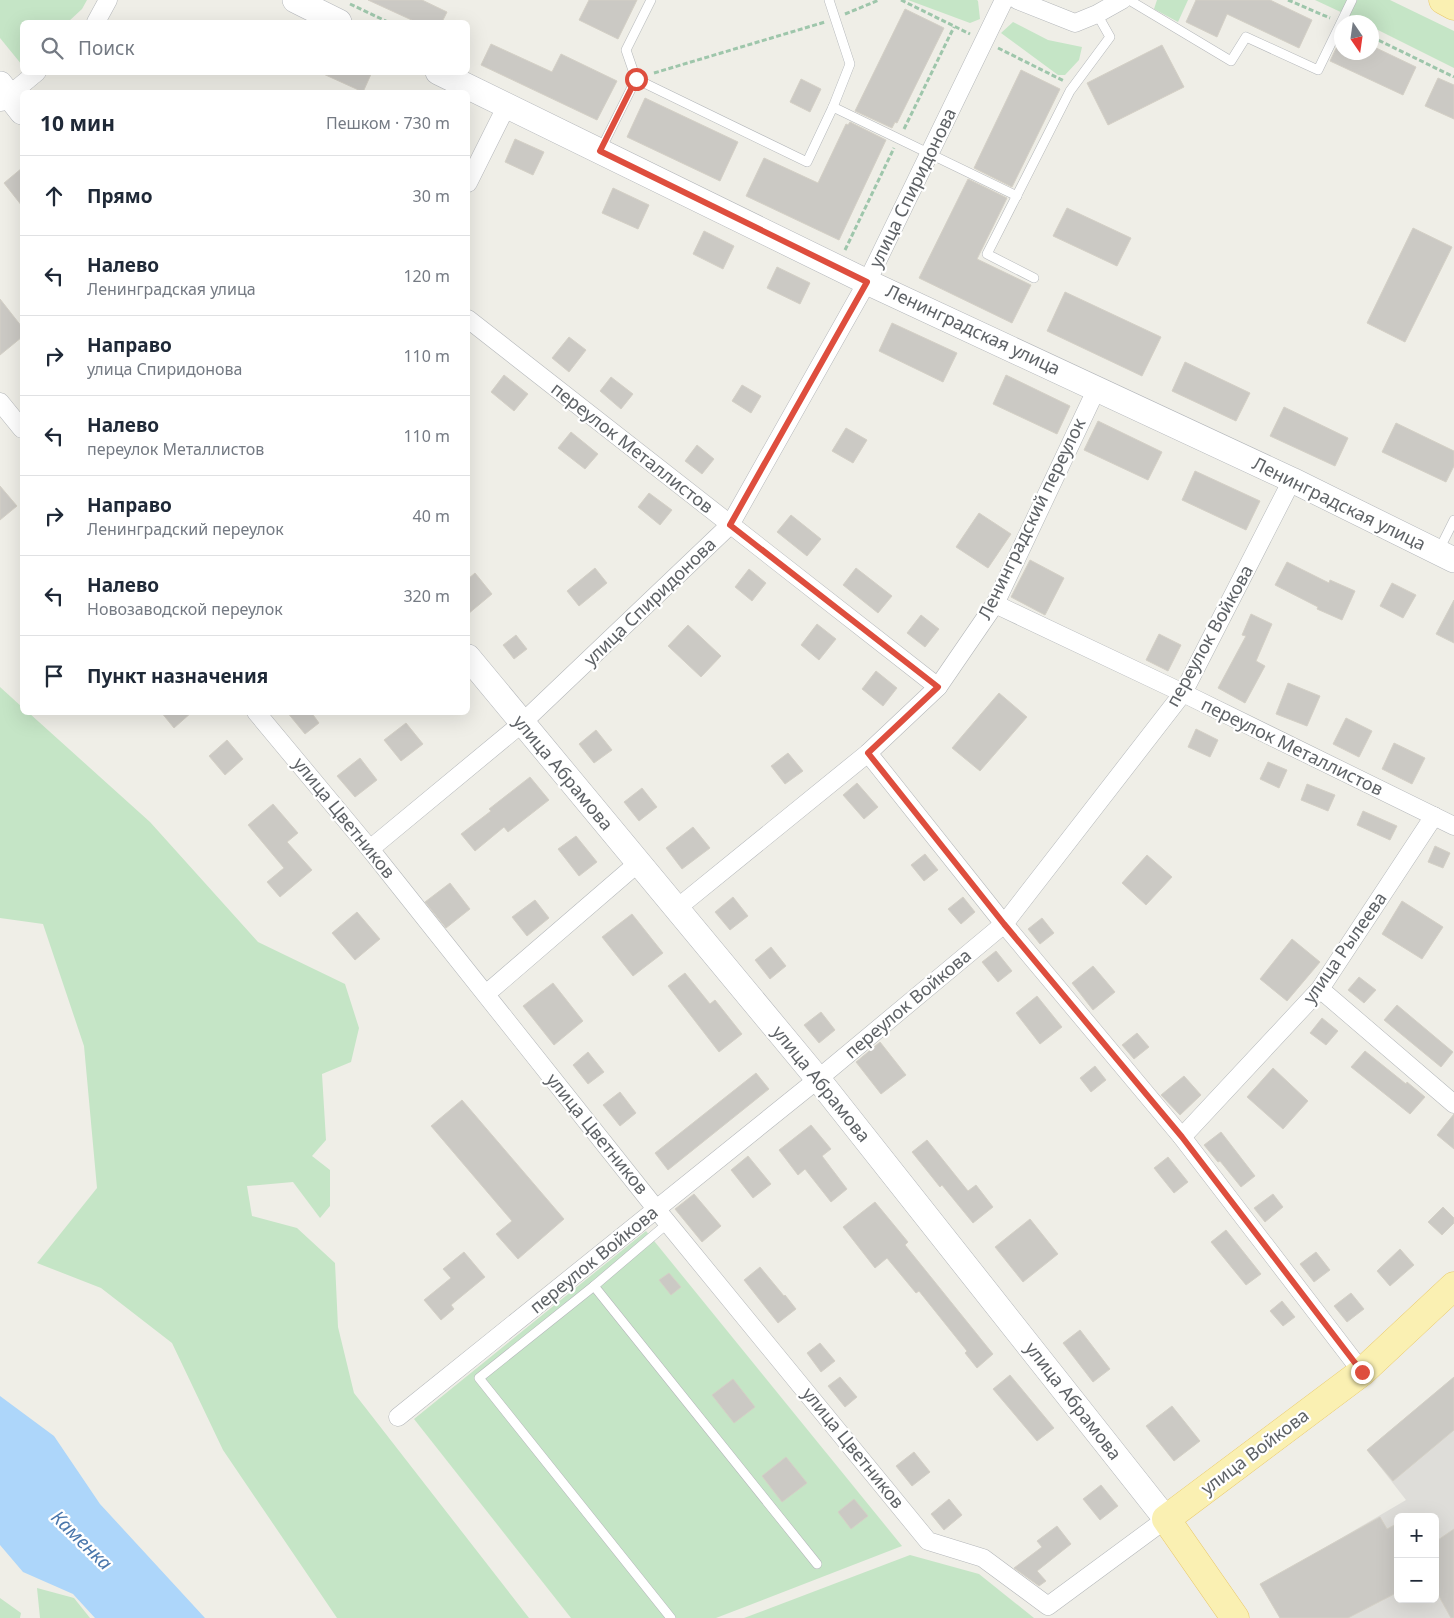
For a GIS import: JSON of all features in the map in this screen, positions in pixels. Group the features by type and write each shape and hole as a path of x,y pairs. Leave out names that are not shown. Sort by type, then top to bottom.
{"main road":[{"path":"1443,0 1454,6"},
{"name":"улица Войкова","path":"1166,1519 1362,1372 1454,1286"},
{"path":"1166,1519 1235,1618"}],"street":[{"path":"97,20 108,0"},
{"path":"295,0 335,20"},
{"name":"улица Спиридонова","path":"370,849 522,724 730,525 867,282 931,154 1004,0"},
{"path":"1017,0 1075,23 1097,14 1122,0"},
{"path":"8,99 35,75"},
{"name":"Ленинградская улица","path":"444,75 867,282 1292,480 1446,556"},
{"path":"470,179 506,107"},
{"name":"переулок Металлистов","path":"470,321 938,687"},
{"name":"Ленинградский переулок","path":"676,909 868,753 938,687 995,604 1097,388"},
{"path":"0,402 20,427"},
{"name":"переулок Войкова","path":"398,1417 663,1217 818,1079 1004,924 1183,693 1292,480"},
{"name":"переулок Металлистов","path":"995,604 1183,693 1454,826"},
{"name":"улица Абрамова","path":"470,659 818,1079 1166,1519"},
{"name":"улица Цветников","path":"258,715 370,849 663,1217 928,1541 984,1558 1048,1606"},
{"path":"868,753 1004,924 1182,1137 1362,1372"},
{"name":"улица Рылеева","path":"1182,1137 1320,989 1434,816"},
{"path":"486,994 638,864"},
{"path":"1320,989 1454,1104"},
{"name":"улица Войкова","path":"1048,1606 1166,1519"}],"lane":[{"path":"651,0 626,50 636,79 806,162 833,107 850,64 829,0"},
{"path":"1129,0 1231,61 1246,37 1318,70 1334,37"},
{"path":"1345,15 1352,0"},
{"path":"1034,278 987,254 1070,91 1110,37 1097,14"},
{"path":"600,151 636,79"},
{"path":"833,107 1017,196"},
{"path":"1446,556 1454,520"},
{"path":"663,1217 594,1286 478,1378 671,1618"},
{"path":"594,1286 817,1564"}],"path":[{"path":"342,0 384,20"},
{"path":"636,79 835,19 879,0"},
{"path":"1288,0 1334,20"},
{"path":"1379,40 1454,77"}],"shaded area":[{"path":"1454,1377 1454,1618 1284,1618 1261,1585 1406,1500 1367,1450"}],"green space":[{"path":"0,0 87,0 82,9 70,20 20,20 20,63 0,38"},
{"path":"908,0 977,0 980,19 970,23"},
{"path":"1157,0 1188,0 1178,22 1154,9"},
{"path":"1315,0 1390,0 1454,31 1454,68 1379,30 1379,15 1347,15"},
{"path":"1013,22 1048,40 1082,47 1079,60 1065,75 1058,75 1001,33"},
{"path":"0,687 20,705 20,715 31,715 150,822 258,942 345,984 359,1028 351,1062 322,1074 326,1140 312,1156 330,1170 330,1206 320,1218 293,1182 247,1186 252,1216 297,1228 335,1263 338,1327 354,1393 529,1618 337,1618 223,1450 172,1343 101,1288 37,1263 97,1188 84,1046 43,924 0,918"},
{"path":"646,1231 902,1546 716,1618 571,1618 414,1419"},
{"path":"910,1555 979,1574 1034,1618 744,1618"},
{"path":"37,1588 74,1598 90,1618 40,1618"},
{"path":"0,1598 21,1613 20,1618 0,1618"}],"water":[{"name":"Каменка","path":"0,1396 54,1436 100,1504 205,1618 95,1618 73,1594 23,1572 0,1545"}],"building":[{"path":"368,0 422,0 447,12 443,20 412,20"},
{"path":"589,0 637,0 618,39 579,20"},
{"path":"1196,0 1270,0 1312,20 1299,48 1227,14 1217,37 1186,22"},
{"path":"905,9 944,28 897,123 895,122 892,128 855,111"},
{"path":"491,44 552,72 561,54 617,81 597,120 481,65"},
{"path":"1162,45 1184,87 1108,125 1087,83"},
{"path":"1379,49 1416,67 1403,95 1330,61 1334,53 1334,60 1379,60"},
{"path":"1021,70 1060,89 1012,187 974,168"},
{"path":"326,75 371,75 364,90 359,90"},
{"path":"1438,78 1454,85 1454,119 1425,106"},
{"path":"801,79 821,89 810,112 790,102"},
{"path":"645,98 738,142 720,181 627,137"},
{"path":"850,122 886,140 839,240 746,196 764,158 818,183 846,124 848,125"},
{"path":"515,139 544,152 533,175 505,162"},
{"path":"20,170 20,203 4,183"},
{"path":"968,179 1007,198 977,259 1031,285 1012,323 919,278"},
{"path":"613,188 649,205 638,229 602,213"},
{"path":"1067,208 1131,238 1117,266 1053,236"},
{"path":"1413,228 1452,247 1405,342 1367,323"},
{"path":"704,231 734,246 723,269 693,254"},
{"path":"777,267 810,283 800,304 767,288"},
{"path":"1065,292 1161,337 1142,376 1047,331"},
{"path":"0,299 20,324 20,339 0,355"},
{"path":"892,323 957,353 943,382 879,351"},
{"path":"569,337 586,350 569,372 552,358"},
{"path":"1185,362 1250,393 1236,421 1172,391"},
{"path":"504,375 528,394 514,411 491,392"},
{"path":"1006,375 1070,406 1057,434 993,404"},
{"path":"611,377 633,394 621,409 600,391"},
{"path":"742,385 761,396 751,413 732,401"},
{"path":"1284,407 1348,438 1335,466 1270,436"},
{"path":"1098,421 1162,452 1148,480 1084,450"},
{"path":"1396,423 1454,451 1454,466 1446,482 1382,452"},
{"path":"846,428 867,440 853,463 832,451"},
{"path":"571,432 598,454 585,469 558,448"},
{"path":"697,445 714,459 702,474 685,461"},
{"path":"1195,471 1260,501 1246,530 1182,500"},
{"path":"0,486 17,506 0,520"},
{"path":"649,493 672,510 660,525 638,507"},
{"path":"979,513 1011,534 988,568 956,547"},
{"path":"791,515 821,539 807,556 777,532"},
{"path":"1030,560 1064,578 1045,615 1011,597"},
{"path":"1287,562 1329,583 1330,580 1355,591 1342,620 1317,609 1318,607 1275,585"},
{"path":"595,568 607,583 579,606 567,591"},
{"path":"856,568 892,596 878,613 843,585"},
{"path":"749,569 766,583 752,601 735,587"},
{"path":"475,573 492,594 470,612 470,577"},
{"path":"1392,583 1416,595 1403,618 1380,606"},
{"path":"1454,600 1454,643 1436,634"},
{"path":"1251,614 1272,624 1256,661 1265,666 1245,703 1218,688 1246,636 1242,635"},
{"path":"921,615 939,629 925,647 907,633"},
{"path":"817,624 836,639 819,660 801,645"},
{"path":"688,625 721,656 701,677 668,646"},
{"path":"1159,634 1181,645 1168,671 1146,660"},
{"path":"516,635 527,649 514,659 503,645"},
{"path":"876,671 897,688 883,706 862,689"},
{"path":"1288,683 1320,696 1307,726 1276,714"},
{"path":"999,693 1027,717 980,771 952,748"},
{"path":"163,715 189,715 174,728"},
{"path":"289,715 313,715 319,723 305,734"},
{"path":"1346,718 1372,731 1359,757 1333,744"},
{"path":"406,723 423,744 401,761 384,740"},
{"path":"1196,729 1218,740 1210,757 1188,747"},
{"path":"596,730 612,750 594,763 579,744"},
{"path":"227,740 243,759 225,775 209,756"},
{"path":"1394,743 1425,758 1412,784 1382,769"},
{"path":"788,753 803,771 785,784 771,766"},
{"path":"360,758 377,780 355,797 337,776"},
{"path":"1268,762 1287,770 1279,788 1260,779"},
{"path":"530,777 549,800 508,832 504,827 475,851 461,834"},
{"path":"857,783 878,807 864,819 843,795"},
{"path":"1307,784 1335,795 1328,811 1301,800"},
{"path":"642,788 657,807 639,821 624,802"},
{"path":"273,804 298,833 287,842 312,870 280,897 267,882 284,868 248,825"},
{"path":"1363,811 1397,826 1390,840 1357,825"},
{"path":"693,827 710,848 682,869 666,848"},
{"path":"576,836 597,862 579,876 558,849"},
{"path":"1435,846 1450,853 1443,868 1428,862"},
{"path":"925,854 938,870 924,881 911,865"},
{"path":"1147,855 1172,877 1146,905 1122,883"},
{"path":"450,883 470,909 446,928 425,902"},
{"path":"733,897 748,916 730,930 715,912"},
{"path":"963,897 975,912 961,924 948,909"},
{"path":"535,900 549,918 527,936 512,917"},
{"path":"1402,901 1443,927 1422,959 1382,934"},
{"path":"357,912 380,939 355,960 332,933"},
{"path":"632,914 663,953 633,976 602,937"},
{"path":"1042,918 1054,933 1040,944 1028,929"},
{"path":"1292,939 1320,962 1287,1001 1260,979"},
{"path":"771,947 786,966 770,979 755,960"},
{"path":"996,951 1012,971 998,982 982,962"},
{"path":"1093,966 1115,992 1093,1010 1072,983"},
{"path":"685,973 710,1004 715,1000 742,1034 719,1052 668,986"},
{"path":"1359,977 1376,990 1364,1003 1348,990"},
{"path":"553,983 583,1021 554,1045 523,1006"},
{"path":"1037,996 1062,1027 1040,1044 1016,1013"},
{"path":"1397,1005 1453,1052 1441,1067 1384,1020"},
{"path":"821,1012 835,1030 819,1043 804,1025"},
{"path":"1322,1018 1338,1031 1326,1045 1310,1033"},
{"path":"1137,1033 1149,1047 1134,1059 1122,1045"},
{"path":"880,1042 906,1075 881,1094 856,1062"},
{"path":"1365,1051 1425,1097 1410,1114 1351,1067"},
{"path":"588,1052 604,1072 588,1084 573,1065"},
{"path":"1095,1066 1106,1080 1091,1092 1080,1078"},
{"path":"1273,1068 1308,1101 1283,1129 1247,1097"},
{"path":"756,1073 769,1089 668,1170 655,1153"},
{"path":"1184,1076 1201,1095 1180,1115 1161,1095"},
{"path":"620,1092 636,1113 620,1126 603,1105"},
{"path":"462,1100 564,1219 518,1259 496,1234 512,1221 431,1126"},
{"path":"1454,1114 1454,1149 1437,1135"},
{"path":"811,1125 831,1149 822,1156 847,1189 831,1202 805,1169 798,1175 779,1150"},
{"path":"1221,1132 1255,1176 1241,1187 1204,1145"},
{"path":"927,1140 968,1191 976,1185 993,1207 973,1223 942,1185 940,1187 912,1152"},
{"path":"748,1156 771,1184 753,1198 731,1170"},
{"path":"1168,1157 1188,1182 1174,1193 1154,1168"},
{"path":"694,1194 721,1226 702,1242 675,1209"},
{"path":"1273,1194 1283,1207 1265,1222 1254,1208"},
{"path":"875,1202 908,1242 905,1245 993,1354 977,1368 965,1353 967,1351 919,1291 916,1293 887,1258 875,1268 843,1227"},
{"path":"1443,1207 1454,1218 1454,1223 1442,1235 1428,1222"},
{"path":"1030,1219 1058,1254 1023,1282 995,1247"},
{"path":"1226,1230 1261,1274 1246,1285 1211,1242"},
{"path":"1400,1249 1414,1265 1390,1286 1377,1271"},
{"path":"464,1252 485,1277 451,1305 454,1309 441,1320 424,1300 451,1278 443,1269"},
{"path":"1316,1252 1330,1270 1314,1282 1300,1264"},
{"path":"760,1267 796,1309 778,1323 744,1280"},
{"path":"669,1273 681,1287 671,1295 659,1280"},
{"path":"1351,1293 1364,1309 1347,1322 1334,1306"},
{"path":"1282,1301 1295,1317 1283,1326 1270,1311"},
{"path":"1080,1330 1110,1369 1093,1382 1063,1343"},
{"path":"820,1343 835,1361 821,1372 807,1353"},
{"path":"1010,1375 1054,1428 1037,1441 993,1389"},
{"path":"840,1377 857,1397 845,1407 828,1386"},
{"path":"1454,1377 1454,1430 1393,1481 1367,1450"},
{"path":"733,1379 755,1407 734,1423 712,1395"},
{"path":"1172,1406 1200,1441 1174,1461 1146,1426"},
{"path":"914,1452 930,1472 912,1486 896,1466"},
{"path":"786,1457 807,1483 782,1502 762,1476"},
{"path":"1101,1485 1118,1506 1100,1520 1083,1499"},
{"path":"854,1499 868,1516 851,1529 838,1512"},
{"path":"949,1499 962,1515 944,1530 931,1514"},
{"path":"1380,1517 1387,1529 1394,1525 1394,1594 1348,1618 1280,1618 1260,1584"},
{"path":"1057,1526 1071,1544 1037,1571 1046,1581 1039,1586 1014,1568 1042,1547 1037,1541"},
{"path":"1454,1529 1454,1618 1451,1618 1439,1596 1439,1539"}],"route":[{"path":"636,79 600,151 867,282 730,525 938,687 868,753 1004,924 1182,1137 1362,1372"}]}
